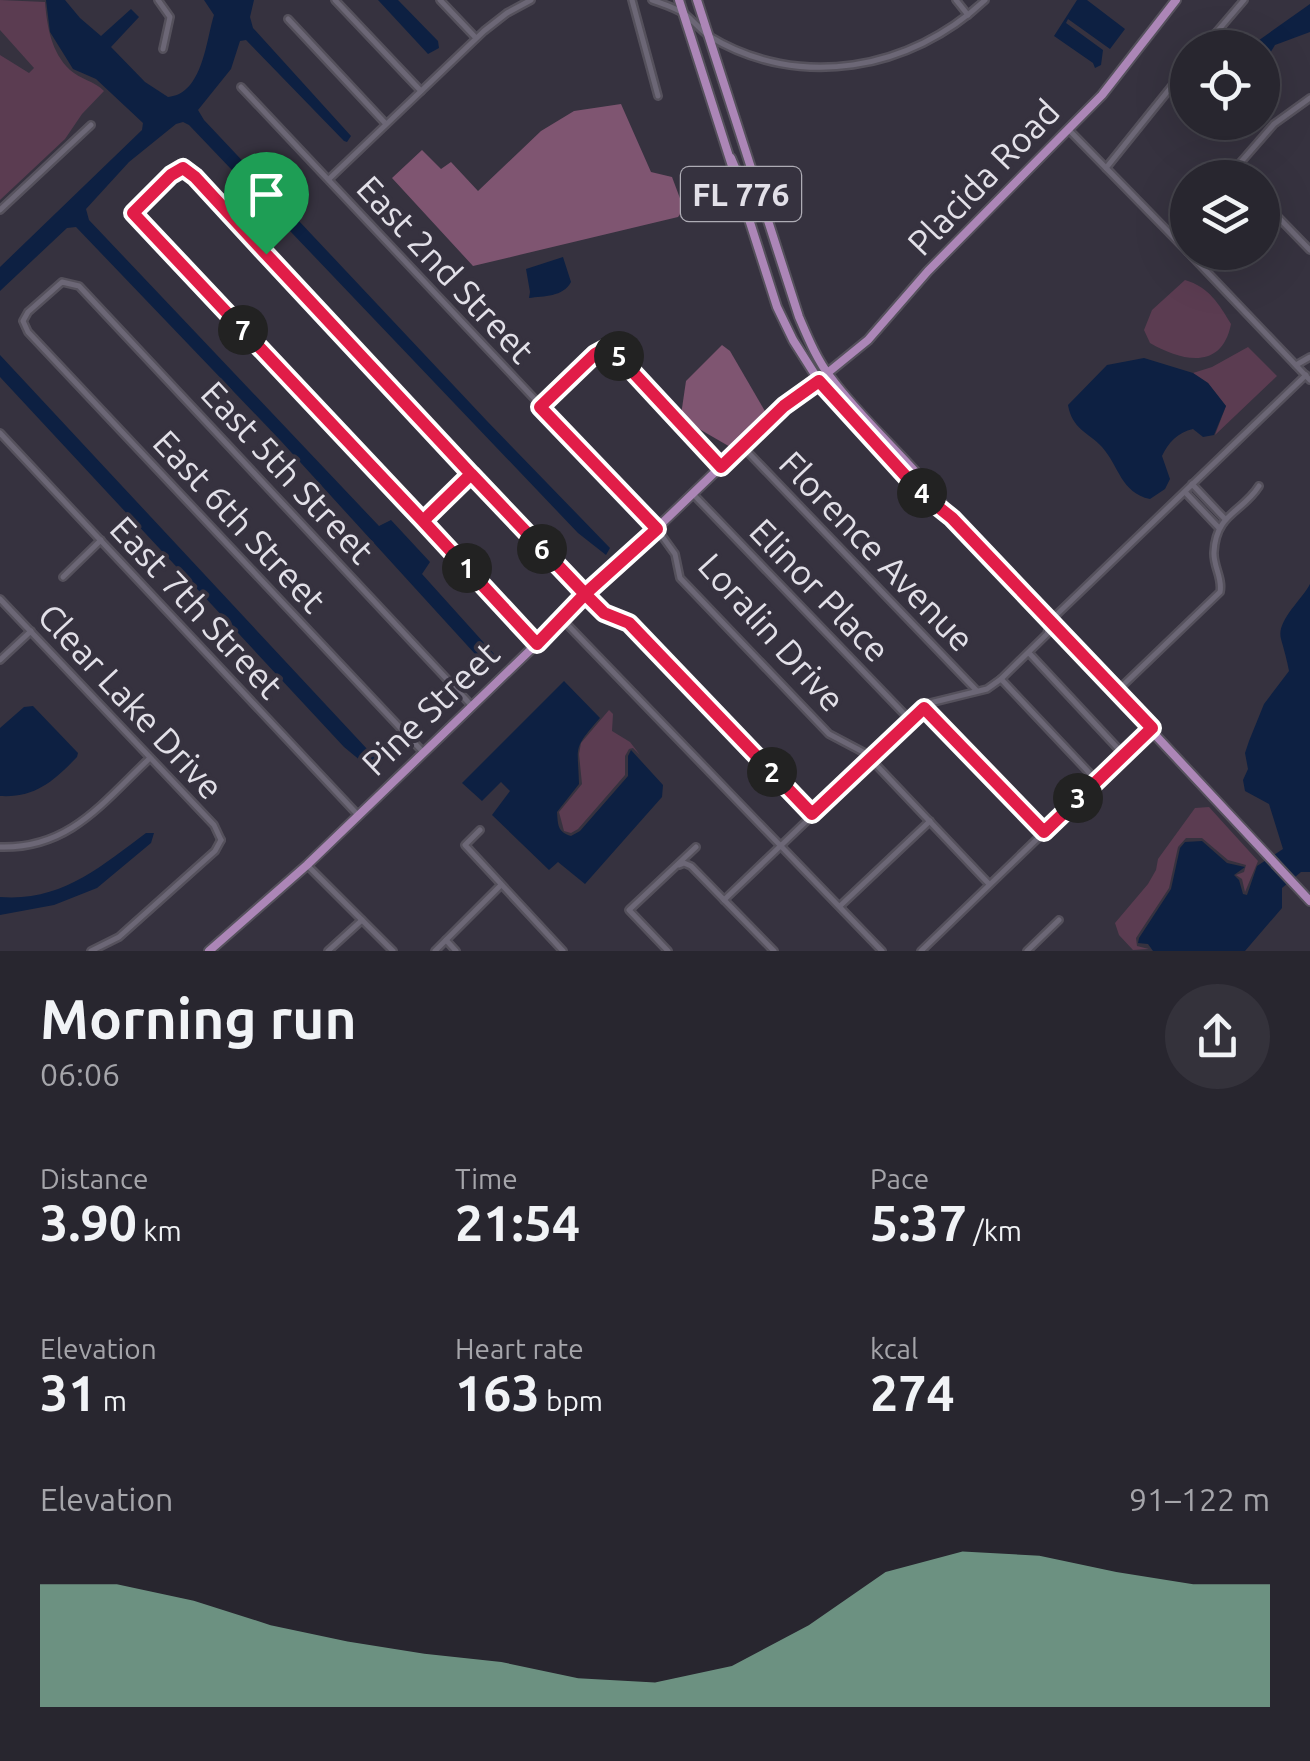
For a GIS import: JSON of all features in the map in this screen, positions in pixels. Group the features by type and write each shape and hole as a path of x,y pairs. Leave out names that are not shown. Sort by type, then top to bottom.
{"main road":[{"name":"FL 776","path":"679,0 777,306 801,355 819,381 922,494 952,518 1152,728 1310,901"},
{"name":"FL 776","path":"697,0 799,316 828,375 929,486 952,518"},
{"name":"Placida Road","path":"819,381 868,340 928,271 1069,130 1176,0"},
{"path":"728,155 735,161 746,190 754,196 761,194"},
{"name":"Pine Street","path":"209,951 307,865 784,406 819,381"}],"street":[{"path":"158,0 170,17 163,49"},
{"path":"335,0 421,91"},
{"path":"440,0 476,38"},
{"path":"329,180 496,20 532,0"},
{"path":"632,0 658,96"},
{"path":"652,0 683,12 708,35 754,55 786,64 844,67 884,60 915,48 968,15 984,0"},
{"path":"956,0 968,15"},
{"path":"1217,30 1240,1"},
{"path":"288,20 386,124"},
{"name":"East 2nd Street","path":"241,86 657,529"},
{"path":"1106,168 1170,88"},
{"path":"1244,160 1274,124 1310,98"},
{"path":"0,210 90,125"},
{"path":"1069,130 1170,234"},
{"path":"537,644 133,213 171,175 183,168 195,177 585,594 604,613 629,623 812,814"},
{"path":"1280,219 1310,250"},
{"path":"724,900 924,708 938,698 986,688 1001,680 1047,634 1050,621 1308,377 1205,270"},
{"name":"East 5th Street","path":"23,321 62,282 80,286 472,706"},
{"name":"East 6th Street","path":"23,321 28,332 423,752"},
{"path":"540,407 606,348 618,356 721,467"},
{"path":"1296,365 1310,356"},
{"name":"East 7th Street","path":"0,432 358,815"},
{"name":"Florence Avenue","path":"742,446 976,690"},
{"path":"423,521 471,474"},
{"path":"1192,484 1225,518"},
{"path":"1118,692 1220,592 1222,583 1214,552 1219,528 1259,486"},
{"path":"1185,492 1219,528"},
{"name":"Elinor Place","path":"693,494 911,721"},
{"name":"Loralin Drive","path":"657,529 675,554 680,578 829,734 871,759 989,884"},
{"path":"63,576 101,540"},
{"name":"Clear Lake Drive","path":"0,599 225,840 119,938 91,951"},
{"path":"560,618 882,951"},
{"path":"0,660 31,631"},
{"path":"1029,653 1124,755"},
{"path":"1001,680 1096,781"},
{"path":"924,708 1044,832"},
{"path":"920,951 1152,728"},
{"path":"0,847 38,844 72,830 150,758"},
{"path":"840,906 930,821"},
{"path":"480,830 466,845 564,951"},
{"path":"668,951 628,910 696,847"},
{"path":"307,865 393,951"},
{"path":"677,866 692,866 774,951"},
{"path":"435,951 501,885"},
{"path":"328,951 362,920"},
{"path":"1026,951 1060,920"},
{"path":"446,940 456,951"}],"shaded area":[{"path":"0,0 45,2 58,55 70,70 104,91 65,139 0,200 0,55 29,73 34,68 0,30"},
{"path":"621,104 651,172 672,177 684,209 678,217 473,266 392,178 422,150 441,169 451,162 478,191 541,131 574,111"},
{"path":"1185,280 1207,292 1231,324 1219,349 1200,358 1175,355 1150,343 1144,330 1152,310"},
{"path":"722,345 730,351 766,413 732,448 681,415 686,381"},
{"path":"1248,347 1277,376 1215,435 1226,406 1208,383 1193,373"},
{"path":"609,710 613,714 612,731 630,742 640,755 629,749 625,775 578,829 564,831 559,812 582,784 581,743"},
{"path":"1209,807 1258,861 1245,892 1242,879 1236,875 1244,872 1246,865 1228,860 1202,838 1186,838 1178,847 1169,888 1136,938 1137,946 1149,949 1133,950 1119,935 1115,923 1148,884 1158,859 1195,808"}],"water":[{"path":"46,0 65,0 101,36 131,9 139,17 111,47 145,82 168,97 189,86 201,64 214,15 204,0 254,0 250,17 253,28 351,136 344,141 246,40 240,41 231,69 198,110 610,548 606,555 578,533 189,125 176,124 129,162 86,209 89,220 379,526 391,520 430,562 422,574 494,654 486,666 280,440 76,227 67,228 0,291 0,267 142,130 143,123 96,79 73,69 50,32"},
{"path":"378,0 398,0 438,41 439,48 428,54"},
{"path":"1077,0 1087,0 1125,29 1110,49 1068,19 1066,23 1103,50 1101,65 1095,68 1054,36"},
{"path":"1310,4 1310,32 1280,43 1280,30 1273,30"},
{"path":"563,257 571,282 568,287 553,295 529,298 526,269"},
{"path":"0,355 368,750 379,753 382,759 367,766 344,747 0,377"},
{"path":"1144,358 1193,373 1208,383 1226,406 1214,435 1203,437 1193,429 1170,443 1162,456 1170,479 1165,489 1150,499 1127,485 1108,454 1077,425 1068,405 1107,365"},
{"path":"1310,584 1310,872 1301,872 1282,888 1282,908 1245,951 1153,951 1148,944 1138,943 1139,938 1171,889 1180,848 1185,842 1202,841 1227,863 1245,867 1234,875 1247,895 1257,866 1283,849 1269,804 1245,791 1245,753 1264,704 1289,671 1280,632"},
{"path":"564,681 600,718 579,748 579,784 557,812 561,830 571,836 580,831 628,776 631,750 663,785 662,797 585,884 558,862 549,870 492,815 510,791 501,782 482,801 462,783"},
{"path":"33,706 78,753 77,757 34,791 0,796 0,728 24,707"},
{"path":"146,833 154,833 151,843 97,888 54,905 0,915 0,897 22,897 61,888 96,870"}],"route":[{"path":"266,254 183,168 133,213 423,521 447,495 471,474 585,594 657,529 540,407 595,354 606,348 618,356 721,467 784,406 819,381 922,494 952,518 1152,728 1044,832 924,708 812,814 629,623 604,613 585,594 537,644 423,521 471,474 266,254"}]}
